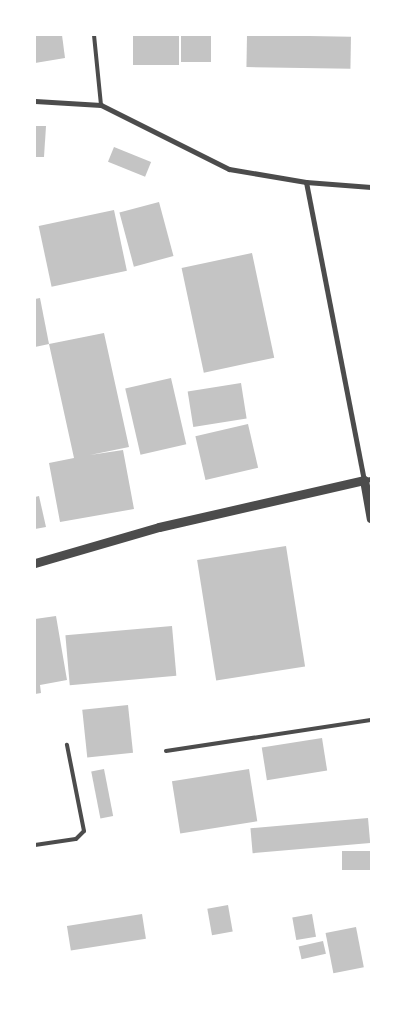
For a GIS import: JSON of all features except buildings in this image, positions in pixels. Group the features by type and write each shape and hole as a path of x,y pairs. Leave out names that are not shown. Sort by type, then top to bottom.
{"street":[{"path":"35,101 101,105 229,169 306,182 371,187"},
{"path":"306,182 368,480 371,518"},
{"path":"35,563 159,527 368,480"}],"lane":[{"path":"94,35 101,105"},
{"path":"166,751 371,720"},
{"path":"35,845 76,840 84,831 67,745"}]}
